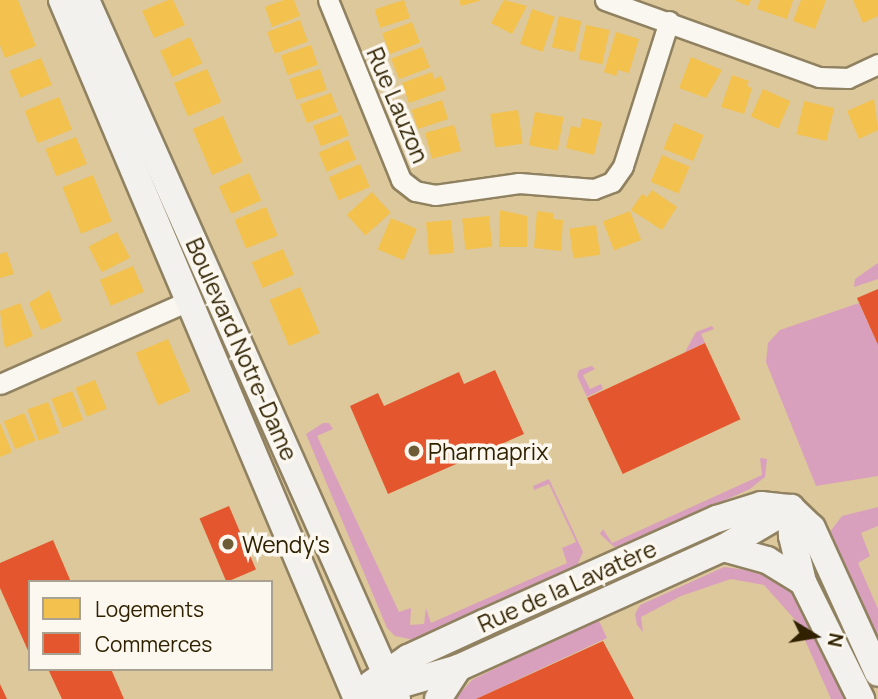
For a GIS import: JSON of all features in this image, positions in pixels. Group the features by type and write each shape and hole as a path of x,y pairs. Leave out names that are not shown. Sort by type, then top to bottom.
{"street":[{"name":"Boulevard Notre-Dame","path":"62,0 353,698"},
{"name":"Boulevard Notre-Dame","path":"86,0 391,687"},
{"name":"Rue Lauzon","path":"328,0 401,180 415,191 435,195 519,183 594,189 612,183 623,166 669,22"},
{"path":"606,0 819,77 848,78 878,64"},
{"path":"0,384 186,302"},
{"name":"Rue de la Lavatère","path":"391,687 408,658 716,519 761,505 791,508"},
{"path":"791,508 792,536 803,582 861,699"},
{"path":"791,508 812,528 878,673"},
{"name":"Rue de la Lavatère","path":"353,698 458,668 723,548 791,508"},
{"path":"723,548 767,560 803,582"},
{"path":"438,699 458,668"}],"shaded area":[{"path":"878,263 878,279 854,287 855,279"},
{"path":"859,303 878,345 878,476 816,486 766,362 768,343 780,330"},
{"path":"712,326 714,329 701,334 705,343 685,352 696,332"},
{"path":"592,366 595,369 583,375 590,389 601,384 603,389 587,397 577,376 579,370"},
{"path":"323,423 329,423 333,429 317,436 399,612 411,608 410,625 424,624 426,608 431,623 567,563 562,548 576,542 549,484 534,490 533,486 549,479 583,552 576,568 414,640 395,636 387,628 306,434"},
{"path":"760,458 767,459 765,477 750,489 625,545 614,547 600,534 603,529 612,543 762,475"},
{"path":"878,507 878,526 861,533 870,556 858,563 878,609 878,652 826,537 842,516"},
{"path":"724,567 769,573 789,583 844,699 831,699 797,622 764,585 731,579 681,596 641,617 643,632 637,625 635,614 640,605"},
{"path":"592,621 599,621 607,638 476,699 455,699 472,680"}],"building: Logements":[{"path":"0,0 18,0 36,46 5,58 0,45"},
{"path":"173,0 185,25 154,38 142,11"},
{"path":"284,0 294,0 300,16 272,27 265,7"},
{"path":"404,0 410,18 380,28 375,10"},
{"path":"459,0 479,0 479,1 461,6"},
{"path":"504,0 527,6 512,34 491,23"},
{"path":"734,0 751,0 748,6"},
{"path":"760,0 793,0 787,19 757,9"},
{"path":"801,0 826,0 815,29 793,21"},
{"path":"853,0 878,0 878,16 863,23"},
{"path":"532,9 555,17 543,52 520,44"},
{"path":"559,16 581,21 574,52 552,47"},
{"path":"300,20 308,42 275,54 267,32"},
{"path":"412,22 420,43 390,54 382,33"},
{"path":"586,25 609,30 602,64 579,59"},
{"path":"616,32 639,39 629,73 618,70 616,76 604,72"},
{"path":"190,37 202,63 172,77 160,51"},
{"path":"311,45 318,65 288,75 281,55"},
{"path":"422,47 430,68 399,79 391,59"},
{"path":"691,57 722,70 706,98 679,88"},
{"path":"41,58 52,85 20,98 9,71"},
{"path":"207,69 221,102 188,116 174,83"},
{"path":"320,69 327,90 296,100 290,79"},
{"path":"432,72 434,79 441,76 446,90 409,103 402,83"},
{"path":"732,75 749,81 747,86 752,88 744,114 721,107"},
{"path":"763,89 790,101 778,129 751,116"},
{"path":"331,93 338,112 307,123 300,104"},
{"path":"59,97 72,129 38,143 25,111"},
{"path":"874,99 878,130 859,139 847,111"},
{"path":"442,100 448,119 418,129 412,110"},
{"path":"804,101 834,108 827,141 796,134"},
{"path":"518,110 523,144 495,148 490,114"},
{"path":"535,112 564,117 558,151 529,145"},
{"path":"341,115 349,136 321,146 313,126"},
{"path":"223,116 243,162 212,175 193,129"},
{"path":"582,118 602,122 594,155 566,148 571,126 580,128"},
{"path":"674,123 704,135 693,161 664,149"},
{"path":"454,125 461,151 432,159 425,133"},
{"path":"76,137 87,164 56,176 45,149"},
{"path":"348,140 356,159 327,172 319,153"},
{"path":"662,155 690,167 678,193 651,182"},
{"path":"360,164 370,187 338,200 329,177"},
{"path":"249,173 261,200 231,214 219,186"},
{"path":"93,175 112,221 81,234 62,187"},
{"path":"652,190 677,207 662,230 631,210 642,194 647,197"},
{"path":"372,192 391,213 365,236 347,215"},
{"path":"266,207 278,236 246,248 234,220"},
{"path":"500,210 527,216 527,247 499,247"},
{"path":"537,211 553,213 553,219 563,220 561,251 534,248"},
{"path":"630,211 641,240 614,250 603,221"},
{"path":"489,216 492,247 465,250 462,219"},
{"path":"391,218 417,229 403,260 378,249"},
{"path":"451,220 454,253 429,255 426,222"},
{"path":"596,225 600,255 573,258 569,229"},
{"path":"117,232 130,258 102,272 88,247"},
{"path":"283,249 294,275 263,288 252,262"},
{"path":"7,252 14,274 0,278 0,254"},
{"path":"133,266 144,292 111,306 100,280"},
{"path":"300,287 320,333 289,346 270,300"},
{"path":"49,290 62,321 41,330 29,303"},
{"path":"20,303 33,336 5,348 0,311"},
{"path":"168,339 190,391 158,405 136,353"},
{"path":"95,380 107,409 87,417 76,388"},
{"path":"72,391 83,420 63,428 51,399"},
{"path":"48,402 59,433 39,441 27,410"},
{"path":"24,413 36,441 15,449 4,422"},
{"path":"0,423 12,452 0,457"}],"building: Commerces":[{"path":"878,289 878,345 857,298"},
{"path":"705,343 740,419 623,474 587,398"},
{"path":"495,370 524,434 388,494 350,406 378,393 384,406 459,372 464,384"},
{"name":"Wendy's","path":"229,506 256,570 226,580 200,519"},
{"path":"53,540 70,580 28,580 28,651 0,588 0,563"},
{"path":"603,641 634,699 476,699"},
{"path":"49,671 112,671 124,699 62,699"},
{"path":"0,684 7,699 0,699"}],"place":[{"name":"Pharmaprix","path":"414,451"},
{"name":"Wendy's","path":"228,544"}]}
